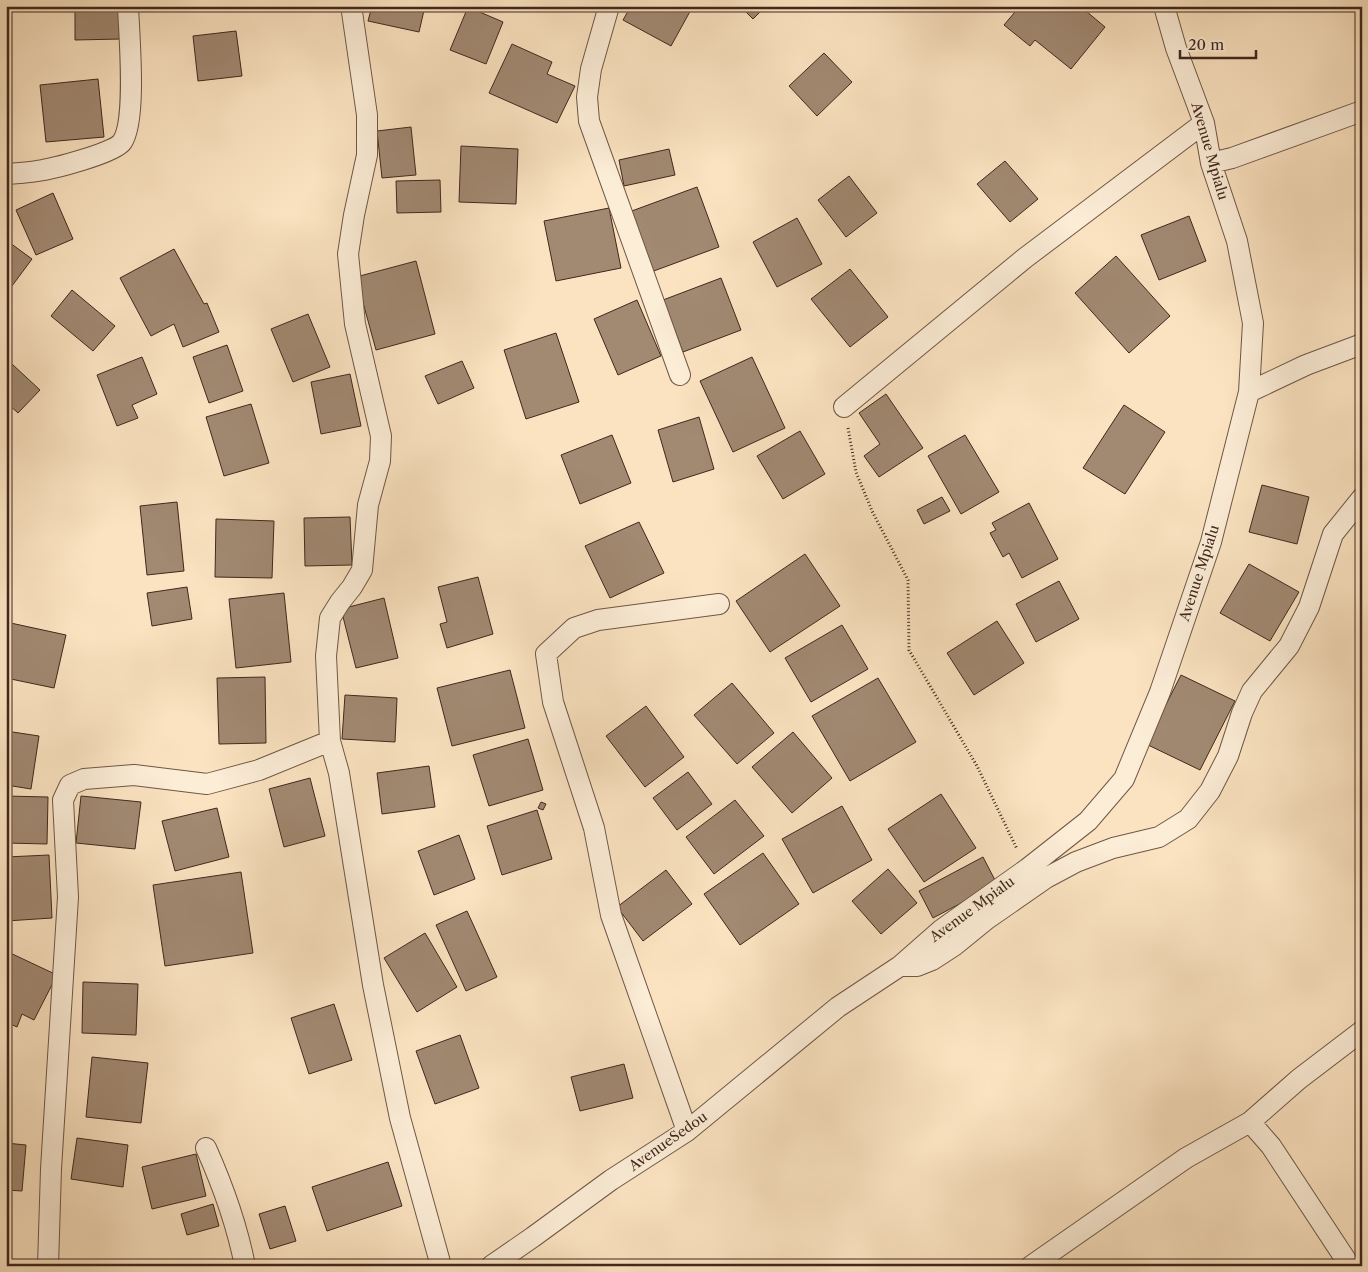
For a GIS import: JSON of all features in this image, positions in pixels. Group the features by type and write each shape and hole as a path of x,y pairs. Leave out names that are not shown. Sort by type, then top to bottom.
{"street":[{"path":"6,174 38,171 74,163 121,144 127,135 132,88 128,6"},
{"path":"352,6 367,115 367,155 348,254 355,324 381,436 380,462 368,506 362,570 330,618 326,656 330,741 339,773 374,985 400,1118 441,1266"},
{"path":"609,6 591,69 587,97 589,121 680,375"},
{"name":"Avenue Mpialu","path":"838,1008 900,966 940,930 1027,870 1088,821 1124,779 1160,692 1211,542 1249,392 1253,323 1237,241 1211,163 1204,123 1176,48 1164,6"},
{"path":"1211,163 1232,158 1362,111"},
{"path":"844,407 1025,258 1204,123"},
{"path":"1249,392 1306,365 1362,344"},
{"path":"900,966 917,966 932,960 1039,883 1076,862 1113,848 1159,837 1188,819 1210,792 1228,756 1242,713 1252,691 1289,646 1309,607 1334,534 1362,498"},
{"path":"687,1131 610,915 594,828 553,702 546,654 574,628 598,620 719,604"},
{"path":"48,1266 51,1169 68,897 63,800 70,785 84,779 134,775 207,784 259,770 330,741"},
{"name":"AvenueSedou","path":"490,1266 611,1180 687,1131 838,1008"},
{"path":"1032,1266 1186,1158 1250,1122 1299,1080 1362,1031"},
{"path":"1250,1122 1271,1146 1350,1266"},
{"path":"206,1148 221,1181 235,1224 245,1266"}],"path":[{"path":"844,407 856,472 872,512 908,580 909,650 977,766 1027,870"}],"building":[{"path":"75,6 121,6 121,39 75,40"},
{"path":"283,6 329,6 329,9"},
{"path":"372,6 425,6 419,32 368,21"},
{"path":"631,6 693,6 671,46 623,20"},
{"path":"740,6 766,6 753,19"},
{"path":"1020,6 1080,6 1105,27 1071,69 1035,40 1030,46 1004,25"},
{"path":"468,7 503,22 486,64 450,50"},
{"path":"236,31 242,76 198,81 193,36"},
{"path":"512,44 552,62 547,74 575,86 557,123 489,93"},
{"path":"824,53 852,82 817,116 789,86"},
{"path":"98,79 104,137 46,142 40,85"},
{"path":"411,127 416,175 382,178 377,131"},
{"path":"461,146 518,149 516,204 459,202"},
{"path":"669,149 675,175 624,186 619,160"},
{"path":"1005,161 1038,199 1010,222 977,184"},
{"path":"849,176 877,213 846,237 818,200"},
{"path":"440,180 441,212 397,213 396,181"},
{"path":"697,187 719,247 651,272 629,212"},
{"path":"53,193 73,239 36,255 16,210"},
{"path":"609,208 621,268 556,281 544,221"},
{"path":"1189,216 1206,261 1159,280 1141,235"},
{"path":"797,218 822,264 777,287 753,242"},
{"path":"6,240 32,259 6,294"},
{"path":"174,249 204,304 207,303 219,332 183,347 174,324 151,336 120,278"},
{"path":"1116,256 1170,316 1129,353 1075,293"},
{"path":"416,261 435,334 376,350 356,277"},
{"path":"850,269 888,317 850,347 811,299"},
{"path":"721,278 741,330 683,352 663,300"},
{"path":"72,290 115,326 93,351 51,316"},
{"path":"637,300 661,356 618,375 594,319"},
{"path":"308,314 330,367 293,382 271,329"},
{"path":"556,333 579,402 526,419 504,350"},
{"path":"227,345 243,391 209,403 193,357"},
{"path":"142,357 157,394 132,405 138,418 117,426 97,375"},
{"path":"752,357 785,428 733,452 700,381"},
{"path":"462,361 474,388 438,404 425,376"},
{"path":"12,364 40,390 18,413 6,402 6,370"},
{"path":"350,374 361,426 321,434 311,382"},
{"path":"886,394 923,448 879,477 864,456 880,444 859,413"},
{"path":"251,404 269,463 224,476 206,417"},
{"path":"1124,405 1165,432 1125,494 1083,468"},
{"path":"699,417 714,469 673,482 658,430"},
{"path":"800,431 825,474 783,499 757,456"},
{"path":"612,435 631,483 580,504 561,455"},
{"path":"965,435 999,492 961,514 928,456"},
{"path":"1262,485 1309,497 1297,544 1249,532"},
{"path":"942,497 950,511 924,524 917,510"},
{"path":"177,502 184,571 147,575 140,506"},
{"path":"1029,503 1058,559 1022,578 1009,553 1003,557 990,533 996,530 992,523"},
{"path":"350,517 352,565 305,566 304,518"},
{"path":"216,519 274,521 272,578 215,577"},
{"path":"639,522 664,573 610,598 585,546"},
{"path":"805,554 840,606 770,652 736,601"},
{"path":"1249,564 1299,592 1270,641 1220,613"},
{"path":"478,577 493,634 447,648 440,624 447,622 438,587"},
{"path":"1059,581 1079,619 1036,642 1016,604"},
{"path":"187,587 192,619 152,626 147,593"},
{"path":"284,593 291,662 236,668 229,599"},
{"path":"384,598 398,658 356,668 341,609"},
{"path":"997,621 1024,663 974,695 947,653"},
{"path":"6,622 66,635 54,688 6,678"},
{"path":"842,625 868,669 811,702 785,658"},
{"path":"510,670 525,728 452,746 437,688"},
{"path":"1181,675 1235,701 1200,770 1146,744"},
{"path":"265,677 266,743 219,744 217,678"},
{"path":"878,678 916,742 850,781 812,716"},
{"path":"732,683 774,733 737,764 694,715"},
{"path":"345,695 397,698 395,742 342,739"},
{"path":"646,706 684,757 645,787 606,736"},
{"path":"6,731 39,736 31,789 6,785"},
{"path":"793,732 832,778 792,813 752,767"},
{"path":"528,739 543,790 489,806 473,755"},
{"path":"429,766 435,807 382,814 377,773"},
{"path":"688,772 712,804 677,830 653,798"},
{"path":"310,778 325,836 284,847 269,789"},
{"path":"941,794 976,848 924,882 888,829"},
{"path":"6,796 48,797 47,844 6,843"},
{"path":"81,796 141,802 135,849 76,843"},
{"path":"735,800 764,836 714,874 686,837"},
{"path":"541,802 546,804 543,810 538,808"},
{"path":"842,806 872,860 813,893 782,839"},
{"path":"217,808 229,857 175,871 162,821"},
{"path":"537,810 552,859 502,875 487,826"},
{"path":"459,835 475,879 434,895 418,851"},
{"path":"763,853 799,904 740,945 704,894"},
{"path":"49,855 52,918 6,921 6,857"},
{"path":"983,857 997,884 933,918 919,891"},
{"path":"888,869 917,903 881,934 852,901"},
{"path":"666,870 692,904 643,941 617,907"},
{"path":"241,872 253,953 165,966 153,885"},
{"path":"467,911 497,977 466,991 436,925"},
{"path":"425,933 457,987 417,1012 384,958"},
{"path":"6,951 57,975 34,1020 22,1014 17,1027 6,1022"},
{"path":"83,982 138,984 136,1035 82,1033"},
{"path":"334,1004 352,1060 309,1074 291,1018"},
{"path":"460,1035 479,1088 435,1104 416,1051"},
{"path":"92,1057 148,1063 141,1123 86,1117"},
{"path":"624,1064 633,1098 580,1111 571,1077"},
{"path":"6,1078 8,1078 6,1104"},
{"path":"77,1138 128,1145 123,1187 71,1179"},
{"path":"6,1143 26,1145 22,1191 6,1190"},
{"path":"196,1154 206,1196 152,1209 142,1167"},
{"path":"388,1162 402,1206 327,1231 312,1187"},
{"path":"213,1204 219,1226 187,1235 181,1214"},
{"path":"285,1206 296,1241 270,1249 259,1214"}]}
